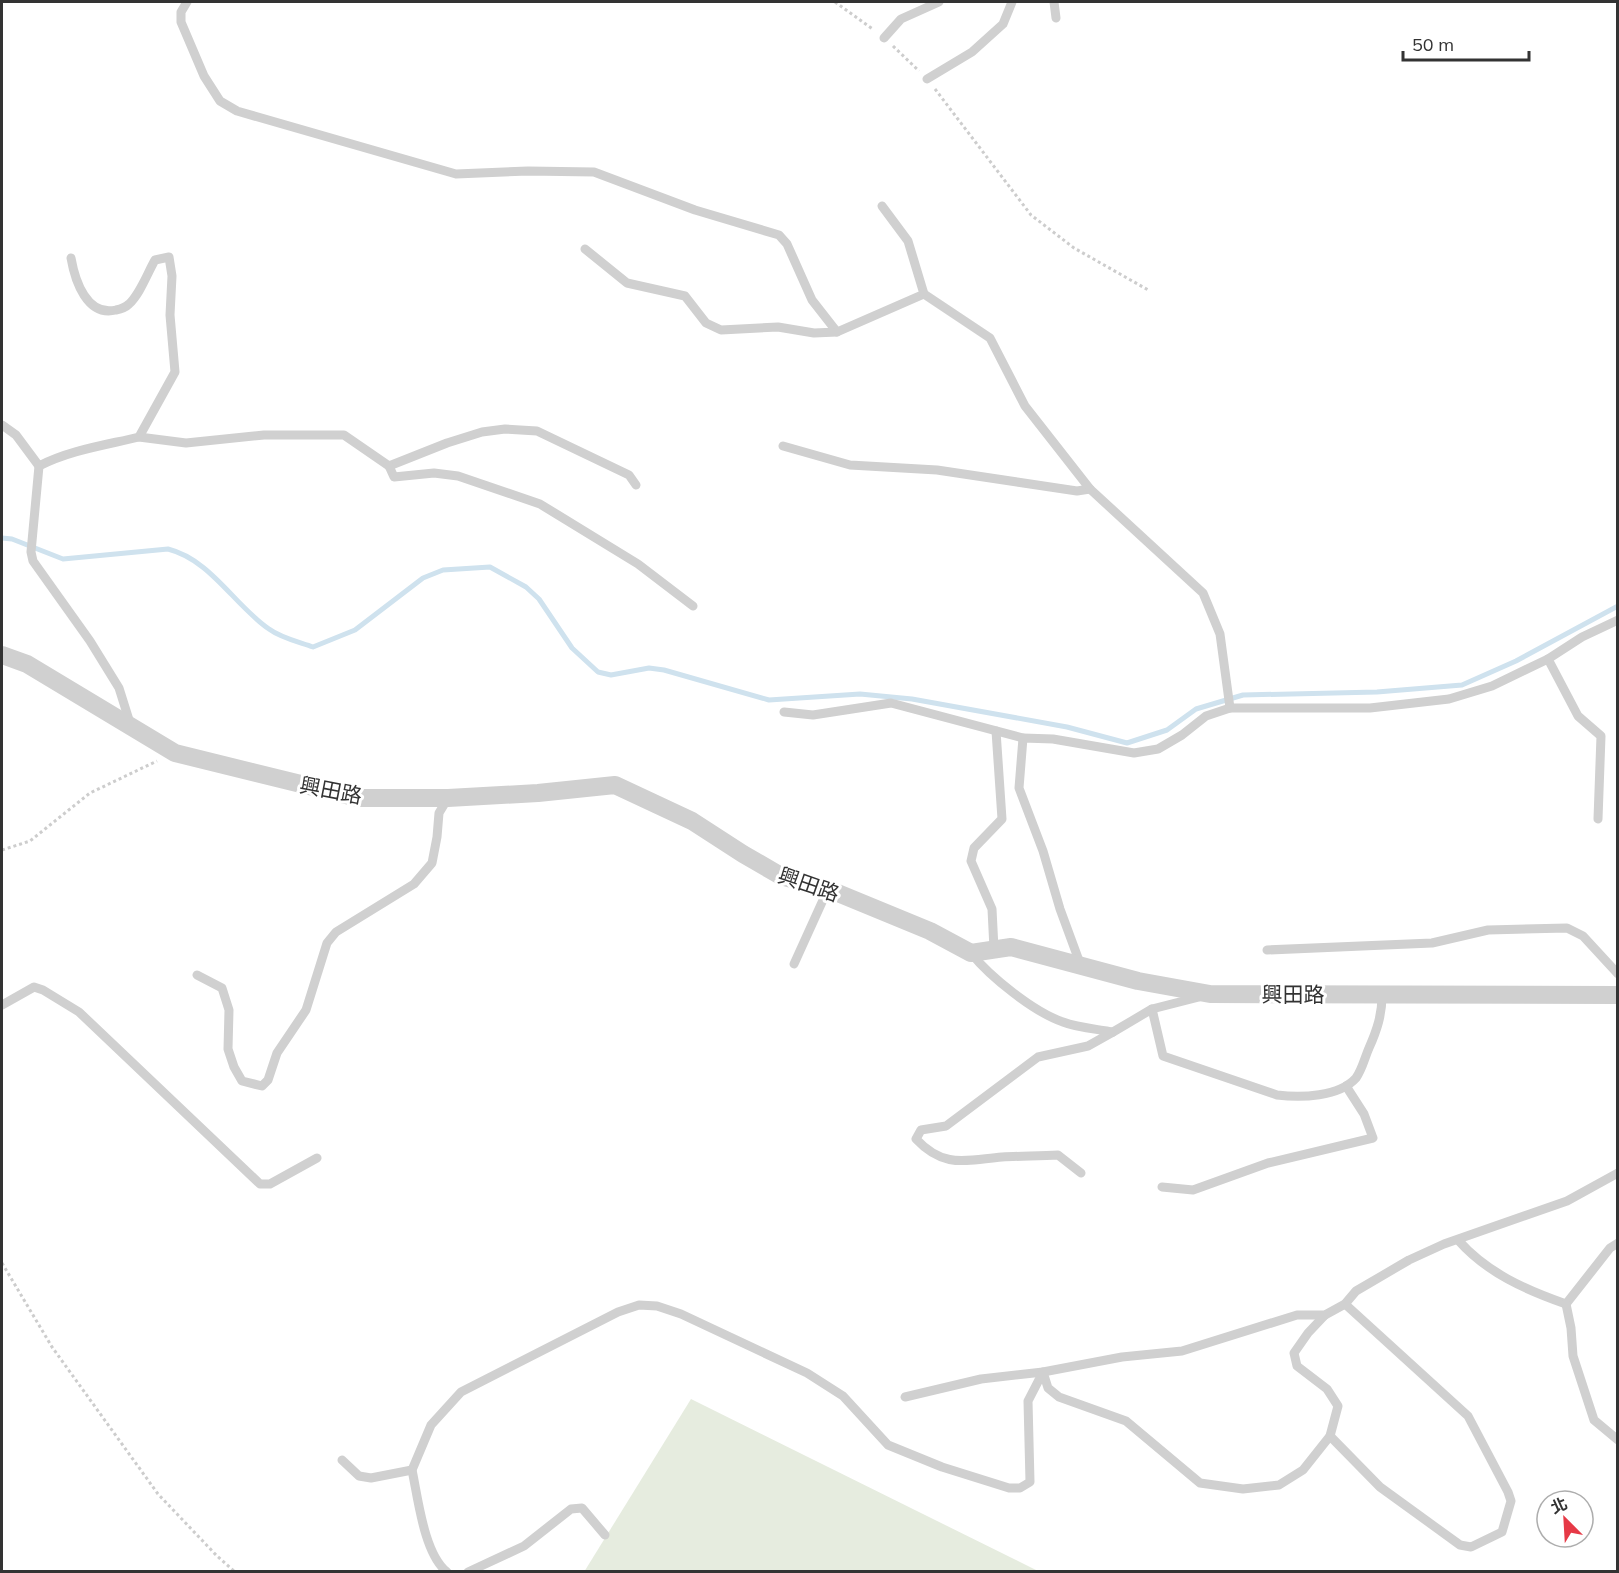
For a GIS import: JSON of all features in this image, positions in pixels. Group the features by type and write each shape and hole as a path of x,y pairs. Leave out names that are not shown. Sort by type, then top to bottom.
{"street":[{"name":"興田路","path":"2,655 27,664 175,753 358,798 448,798 538,793 615,785 692,821 782,876 828,889 930,932 971,953 1011,947 1138,981 1210,994 1617,995"}],"lane":[{"path":"187,2 181,12 181,22 204,76 220,101 237,111 456,174 528,171 594,172 695,210 779,235 788,244 812,300 837,332"},
{"path":"884,38 901,19 939,2"},
{"path":"927,79 972,52 1003,24 1012,2"},
{"path":"1054,2 1056,18"},
{"path":"882,206 908,241 924,294 990,338 1025,406 1090,489 1203,593 1220,634 1230,708"},
{"path":"585,249 627,284 686,296 706,323 721,330 778,327 814,333 837,332 924,294"},
{"path":"71,258 73,272 89,304 106,312 124,308 131,303 154,260 169,257 172,276 170,315 175,372 139,437"},
{"path":"2,425 16,435 39,466 31,552 33,561 90,641 119,688 131,728"},
{"path":"389,466 482,432 505,429 537,431 629,476 636,485"},
{"path":"39,466 75,452 139,437 186,443 264,435 344,435 389,466 394,477 434,473 458,476 540,504 638,564 693,606"},
{"path":"783,446 850,465 937,470 1077,491 1090,489"},
{"path":"784,712 813,716 891,703 1023,738 1053,739 1134,753 1158,749 1182,735 1206,716 1230,708 1370,708 1449,699 1492,686 1548,659 1582,637 1617,620"},
{"path":"1548,659 1578,716 1601,736 1598,819"},
{"path":"994,949 992,909 971,861 974,848 1002,819 996,731"},
{"path":"1023,738 1019,788 1043,851 1060,909 1081,966"},
{"path":"197,975 222,988 229,1010 228,1049 234,1067 242,1080 262,1086 268,1080 278,1053 306,1010 327,943 336,932 414,884 432,863 439,813 448,798"},
{"path":"794,964 828,889"},
{"path":"1267,950 1432,943 1488,930 1567,928 1583,936 1617,974"},
{"path":"971,953 982,966 1030,1005 1063,1023 1113,1032"},
{"path":"2,1005 34,987 79,1012 260,1184 270,1184 317,1158"},
{"path":"1081,1173 1058,1155 967,1161 942,1158 928,1151 916,1138 921,1130 946,1126 1038,1057 1088,1046 1152,1009 1210,994"},
{"path":"1152,1009 1162,1056 1277,1095 1294,1097 1327,1092 1346,1086 1357,1077 1377,1031 1382,1012 1382,995"},
{"path":"1162,1187 1194,1190 1268,1163 1373,1138 1364,1114 1346,1086"},
{"path":"1043,1372 1048,1388 1059,1397 1126,1421 1200,1483 1243,1489 1279,1485 1303,1470 1330,1436 1338,1406 1327,1389 1297,1366 1294,1353 1325,1315 1345,1304 1356,1292 1409,1260 1444,1244 1566,1201 1617,1173"},
{"path":"1458,1240 1473,1257 1494,1272 1541,1296 1566,1304"},
{"path":"1617,1243 1610,1248 1566,1304 1573,1356 1594,1420 1617,1440"},
{"path":"1330,1436 1380,1487 1460,1545 1471,1547 1502,1532 1510,1501 1508,1492 1468,1416 1345,1304"},
{"path":"447,1572 439,1566 430,1550 412,1470 431,1425 461,1392 618,1312 639,1305 657,1306 681,1314 807,1373 843,1396 888,1445 942,1467 1009,1488 1020,1488 1030,1482 1028,1401 1043,1372"},
{"path":"905,1397 981,1378 1043,1372 1122,1357 1182,1351 1297,1315 1325,1315"},
{"path":"342,1460 359,1476 371,1478 412,1470"},
{"path":"468,1572 524,1546 571,1509 582,1508 605,1535"}],"path":[{"path":"835,2 884,38 927,79 1031,215 1074,248 1150,291"},
{"path":"2,850 30,841 90,793 175,753"},
{"path":"2,1263 52,1347 158,1494 235,1572"}],"shaded area":[{"path":"691,1399 1038,1571 584,1572"}],"waterway":[{"path":"2,538 12,539 63,559 168,549 183,555 210,573 269,629 313,647 355,630 423,578 443,570 490,567 526,587 539,599 572,648 598,672 611,675 649,668 664,670 769,700 860,694 912,699 1067,727 1127,743 1167,730 1196,709 1243,695 1377,692 1462,685 1516,661 1618,606"}]}
